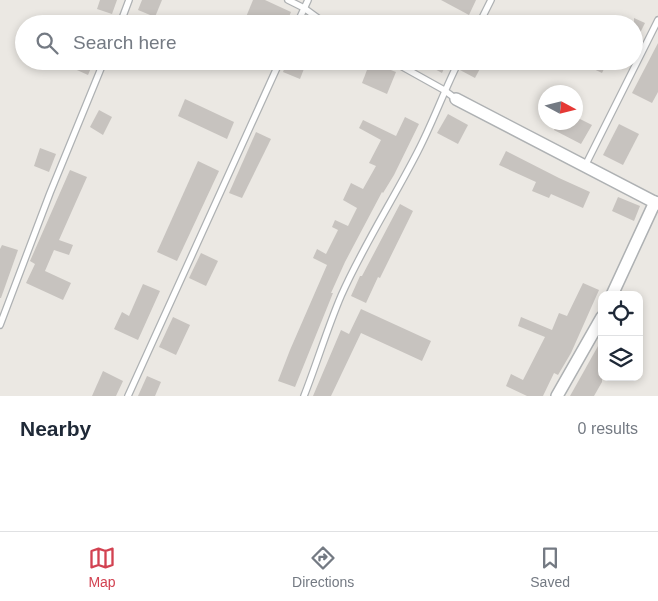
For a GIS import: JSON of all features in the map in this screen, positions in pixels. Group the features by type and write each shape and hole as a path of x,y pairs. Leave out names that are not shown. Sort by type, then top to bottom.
{"street":[{"path":"456,99 657,203 614,291"},
{"path":"557,396 598,324"}],"lane":[{"path":"123,15 129,0"},
{"path":"288,0 314,15"},
{"path":"301,15 308,0"},
{"path":"484,15 491,0"},
{"path":"643,50 658,20"},
{"path":"0,326 50,193 100,70"},
{"path":"128,396 276,70"},
{"path":"408,70 456,99"},
{"path":"304,396 327,329 351,274 418,152 454,70"},
{"path":"585,166 633,70"}],"building":[{"path":"100,0 117,0 112,14 97,9"},
{"path":"142,0 162,0 156,15 150,15 138,10"},
{"path":"253,0 265,0 291,12 290,15 247,15"},
{"path":"441,0 476,0 469,15"},
{"path":"658,43 658,92 652,103 632,93"},
{"path":"77,70 90,70 88,75"},
{"path":"284,70 304,70 300,79 283,72"},
{"path":"367,70 391,70 396,72 387,94 362,83"},
{"path":"460,70 479,70 475,78"},
{"path":"185,99 234,122 227,139 178,116"},
{"path":"99,110 112,117 103,135 90,127"},
{"path":"448,114 468,125 458,144 437,133"},
{"path":"405,117 419,124 394,175 382,192 345,262 295,387 278,381 327,265 313,258 317,249 326,254 338,230 332,227 335,220 348,226 357,208 343,200 351,183 363,189 376,166 369,163 381,140 359,128 363,120 396,136"},
{"path":"583,120 592,125 581,144 554,130 583,130"},
{"path":"619,124 639,134 623,165 603,155"},
{"path":"256,132 271,139 242,198 229,193"},
{"path":"40,148 56,154 49,172 34,166"},
{"path":"506,151 590,192 583,208 551,194 549,198 532,191 536,182 499,165"},
{"path":"198,161 219,171 177,261 157,252"},
{"path":"70,170 87,177 59,240 73,245 69,255 54,250 45,271 71,283 63,300 26,283 35,264 30,261"},
{"path":"618,197 640,206 634,221 612,211"},
{"path":"400,204 413,211 366,303 351,296"},
{"path":"2,245 18,250 0,298 0,249"},
{"path":"201,253 218,261 206,286 189,278"},
{"path":"583,283 599,290 571,353 558,375 554,373 543,396 527,396 506,386 511,374 523,380 545,337 518,326 521,317 552,330 559,313 567,316"},
{"path":"143,284 160,291 138,340 114,329 122,312 129,316"},
{"path":"361,309 431,341 422,361 361,333 331,396 313,396 341,330 349,334"},
{"path":"173,317 190,325 176,355 159,347"},
{"path":"598,346 598,381 602,382 594,396 570,396"},
{"path":"103,371 123,381 116,396 92,396"},
{"path":"147,376 161,382 155,396 138,396"}]}
